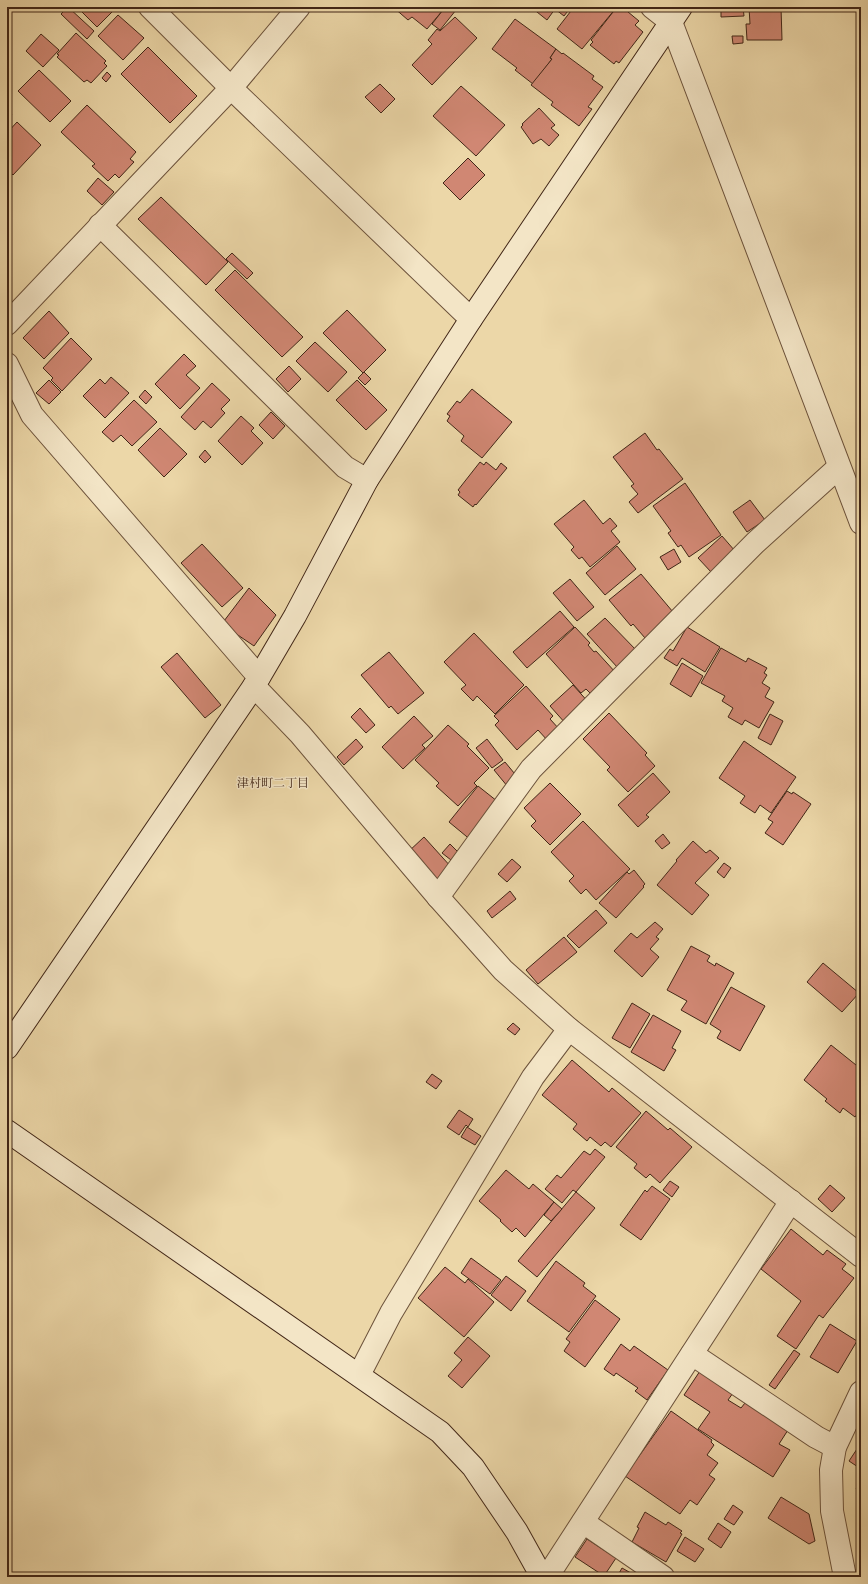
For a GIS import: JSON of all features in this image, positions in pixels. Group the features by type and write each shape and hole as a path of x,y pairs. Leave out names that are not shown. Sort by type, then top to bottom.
{"street":[{"path":"150,7 231,88 471,319"},
{"path":"7,324 231,88 299,7"},
{"path":"652,7 676,14"},
{"path":"7,1048 257,682 295,616 367,480 471,319 676,14"},
{"path":"676,14 839,467 861,523"},
{"path":"100,226 346,467 367,480"},
{"path":"7,364 32,415 438,897 503,970 569,1028 861,1256"},
{"path":"438,897 531,769 754,543 839,467"},
{"path":"358,1375 391,1313 533,1077 569,1028"},
{"path":"7,1131 440,1432 473,1467 517,1532 542,1577"},
{"path":"547,1577 791,1201"},
{"path":"692,1354 816,1437 835,1447"},
{"path":"846,1577 832,1511 831,1470 835,1447 861,1392"},
{"path":"583,1522 663,1577"}],"building":[{"path":"68,7 94,31 87,39 61,14"},
{"path":"82,7 117,7 97,27 81,11 84,9"},
{"path":"393,7 439,7 443,10 427,29 412,17 408,20"},
{"path":"439,7 453,7 456,10 440,30 432,24 443,10"},
{"path":"571,7 564,16 555,9 547,20 532,8"},
{"path":"574,7 616,8 582,49 557,29"},
{"path":"617,7 622,7 639,21 635,25 643,32 619,63 616,61 614,64 590,45 593,42 591,40"},
{"path":"721,7 743,7 744,16 721,17"},
{"path":"749,7 781,7 782,40 747,40 746,24 750,24"},
{"path":"118,15 144,38 123,60 98,36"},
{"path":"455,17 477,38 432,85 412,65 432,44 428,40 437,29 440,31"},
{"path":"515,19 556,49 550,58 552,59 533,84 515,70 517,68 492,49"},
{"path":"76,33 106,61 104,63 107,66 91,83 87,80 84,82 57,57 59,55 57,54"},
{"path":"41,34 59,50 43,67 26,51"},
{"path":"732,36 743,36 743,43 733,44"},
{"path":"148,47 197,96 170,123 121,74"},
{"path":"556,49 594,76 592,79 603,87 588,107 592,109 579,126 551,105 553,102 531,85 552,59 550,58"},
{"path":"39,70 71,101 50,122 18,91"},
{"path":"107,72 111,76 106,82 102,78"},
{"path":"7,80 12,85 7,90"},
{"path":"380,84 395,99 381,113 365,97"},
{"path":"461,86 505,125 476,156 433,116"},
{"path":"87,105 136,152 130,159 134,162 119,178 115,174 108,181 92,166 95,164 61,132"},
{"path":"539,108 555,125 551,128 559,135 549,146 541,139 533,144 521,127 523,125 522,124"},
{"path":"7,110 12,114 7,120"},
{"path":"17,122 41,145 13,175 7,169 7,133"},
{"path":"468,158 485,175 460,200 443,183"},
{"path":"98,178 114,192 102,205 87,191"},
{"path":"161,197 228,262 206,285 138,219"},
{"path":"232,253 253,273 247,279 226,259"},
{"path":"235,270 303,337 282,357 215,290"},
{"path":"347,310 386,350 363,373 323,333"},
{"path":"49,311 69,333 44,359 23,338"},
{"path":"71,338 92,359 62,391 51,380 53,378 43,368"},
{"path":"315,342 347,372 328,392 296,361"},
{"path":"184,354 196,366 186,375 200,388 180,409 155,384"},
{"path":"289,366 301,379 288,392 276,379"},
{"path":"364,372 371,379 365,385 358,378"},
{"path":"111,377 129,393 105,418 83,396 100,379 105,384"},
{"path":"49,380 61,392 49,404 36,393"},
{"path":"357,380 387,410 366,430 336,400"},
{"path":"212,383 230,400 221,409 225,413 211,428 203,421 195,430 181,417"},
{"path":"472,389 512,422 482,458 461,441 464,436 447,421 450,416 447,414 457,401 460,403"},
{"path":"145,390 152,397 146,404 139,397"},
{"path":"134,400 157,422 132,446 121,435 113,442 102,432"},
{"path":"271,412 285,426 273,439 259,425"},
{"path":"241,416 254,428 251,431 263,443 242,465 218,441"},
{"path":"160,428 187,454 164,477 138,450"},
{"path":"645,433 657,450 659,449 683,479 638,513 629,502 638,494 631,486 634,484 613,457"},
{"path":"205,450 211,457 205,463 199,457"},
{"path":"480,462 484,465 486,462 496,470 501,463 507,468 473,507 458,495 460,492 458,490"},
{"path":"685,483 721,535 689,557 681,545 678,547 668,533 671,531 653,506"},
{"path":"584,500 603,524 610,518 617,526 611,531 620,542 590,567 582,557 579,559 571,550 574,547 554,524"},
{"path":"750,500 765,520 747,532 733,512"},
{"path":"722,536 735,551 712,573 698,558"},
{"path":"202,544 243,588 222,607 181,563"},
{"path":"617,546 636,569 605,595 586,573"},
{"path":"674,549 681,562 668,570 660,557"},
{"path":"641,574 673,612 658,625 659,627 645,638 633,624 631,626 609,600"},
{"path":"570,579 594,607 577,621 553,593"},
{"path":"249,588 276,615 254,646 229,629 231,627 224,621"},
{"path":"560,611 574,627 527,668 513,652"},
{"path":"605,618 637,651 618,668 587,634"},
{"path":"575,627 590,643 588,645 594,652 596,651 616,673 592,695 586,689 581,693 546,654"},
{"path":"687,627 720,647 705,672 682,658 677,666 664,658 670,649 673,651"},
{"path":"474,633 524,685 495,714 477,696 473,701 461,689 466,685 444,662"},
{"path":"721,648 746,662 748,658 767,668 764,673 767,675 762,683 770,688 765,697 774,702 759,728 745,720 742,725 728,717 733,708 722,701 725,696 701,683"},
{"path":"389,652 424,693 398,714 391,706 389,708 361,675"},
{"path":"177,653 221,705 205,718 161,667"},
{"path":"682,663 703,676 691,697 670,684"},
{"path":"573,685 590,704 566,724 550,706"},
{"path":"526,686 553,716 550,719 560,730 548,741 538,730 517,750 495,725 499,721 494,716"},
{"path":"360,708 375,725 366,733 351,717"},
{"path":"609,713 647,753 645,755 655,766 628,792 607,770 610,767 583,739"},
{"path":"770,714 783,721 771,745 758,738"},
{"path":"414,716 433,736 422,745 425,748 403,769 382,747"},
{"path":"448,725 469,744 467,746 489,768 474,783 477,786 458,806 436,786 439,783 415,760"},
{"path":"356,739 363,747 344,765 337,757"},
{"path":"487,739 503,760 492,768 476,748"},
{"path":"744,741 796,777 771,813 760,805 755,813 740,803 745,796 719,778"},
{"path":"505,762 519,779 508,787 494,770"},
{"path":"653,773 670,792 646,815 649,817 638,827 618,805"},
{"path":"550,783 581,814 550,845 531,826 536,821 524,808"},
{"path":"478,786 502,805 472,841 449,822"},
{"path":"787,791 792,794 793,792 811,804 783,845 765,833 773,822 768,819"},
{"path":"583,821 630,869 596,900 586,889 581,894 569,881 574,876 551,852"},
{"path":"663,834 670,843 662,849 655,841"},
{"path":"424,837 452,868 435,883 407,853"},
{"path":"693,841 706,853 710,850 719,858 695,883 709,895 692,915 657,885"},
{"path":"450,844 458,852 451,860 442,853"},
{"path":"512,859 521,867 507,882 498,874"},
{"path":"724,863 731,868 724,878 717,872"},
{"path":"634,870 645,884 643,886 644,887 616,918 599,903 627,872 629,874"},
{"path":"510,891 516,899 492,918 487,911"},
{"path":"596,910 607,923 579,948 567,936"},
{"path":"655,922 663,929 656,937 659,939 650,949 659,957 642,977 614,951 631,933 637,938"},
{"path":"564,937 577,952 538,984 526,970"},
{"path":"691,946 710,956 707,961 715,966 716,963 734,973 706,1024 681,1010 687,1001 667,990"},
{"path":"823,963 859,993 842,1012 807,982"},
{"path":"731,987 765,1006 740,1051 717,1038 721,1031 710,1024"},
{"path":"632,1003 650,1014 630,1048 612,1038"},
{"path":"653,1015 681,1031 672,1048 676,1050 664,1071 631,1052"},
{"path":"513,1023 520,1029 515,1035 507,1029"},
{"path":"831,1045 861,1069 861,1109 855,1117 843,1108 840,1113 825,1101 827,1099 804,1080"},
{"path":"572,1060 609,1092 612,1088 641,1113 611,1147 605,1142 601,1146 590,1137 587,1141 573,1129 577,1124 542,1095"},
{"path":"432,1074 442,1081 436,1089 426,1082"},
{"path":"459,1110 473,1119 468,1127 466,1125 459,1135 447,1127"},
{"path":"646,1111 668,1130 670,1128 692,1147 660,1183 650,1174 646,1178 634,1168 637,1164 616,1147"},
{"path":"467,1127 481,1136 475,1145 461,1137"},
{"path":"595,1149 605,1157 576,1192 573,1190 562,1203 545,1189 557,1175 561,1178 584,1151 590,1155"},
{"path":"506,1170 529,1189 533,1184 554,1202 525,1237 516,1228 512,1232 500,1221 501,1220 479,1201"},
{"path":"670,1181 679,1187 672,1197 663,1190"},
{"path":"830,1185 845,1198 832,1212 818,1199"},
{"path":"652,1186 670,1199 641,1240 620,1225 645,1190 647,1192"},
{"path":"576,1192 595,1208 537,1277 518,1261"},
{"path":"554,1202 562,1209 551,1221 544,1215"},
{"path":"791,1229 823,1255 827,1250 846,1264 842,1269 854,1278 823,1318 819,1315 796,1349 777,1336 801,1301 761,1269"},
{"path":"471,1258 501,1280 490,1294 461,1273"},
{"path":"556,1261 585,1283 583,1286 596,1296 569,1332 527,1301"},
{"path":"445,1267 465,1283 468,1279 494,1302 464,1337 418,1298"},
{"path":"506,1276 526,1291 511,1311 491,1295"},
{"path":"595,1300 620,1319 585,1367 564,1351 570,1342 566,1339"},
{"path":"830,1324 857,1341 838,1373 810,1357"},
{"path":"468,1337 490,1356 462,1388 448,1376 462,1360 454,1353"},
{"path":"621,1344 630,1351 634,1346 668,1370 647,1400 635,1391 638,1388 616,1373 614,1376 604,1369"},
{"path":"794,1350 800,1354 775,1389 769,1385"},
{"path":"700,1371 733,1393 728,1400 741,1408 745,1403 788,1430 779,1444 790,1450 773,1477 698,1429 710,1412 684,1395"},
{"path":"671,1411 712,1440 711,1442 714,1445 707,1455 718,1463 709,1475 715,1479 697,1505 690,1500 680,1514 625,1476"},
{"path":"859,1446 861,1447 861,1469 849,1461"},
{"path":"861,1481 861,1492 856,1489"},
{"path":"781,1497 809,1514 815,1541 809,1544 768,1518"},
{"path":"733,1505 743,1512 734,1525 724,1519"},
{"path":"645,1512 666,1525 668,1522 682,1531 680,1533 682,1534 666,1562 632,1542 639,1528 637,1527"},
{"path":"718,1523 731,1532 721,1548 708,1539"},
{"path":"685,1537 704,1549 695,1562 677,1551"},
{"path":"587,1539 616,1558 604,1576 575,1557"},
{"path":"861,1561 861,1577 854,1573"},
{"path":"622,1568 638,1577 617,1577"}],"district":[{"name":"津村町二丁目","path":"273,783"}]}
